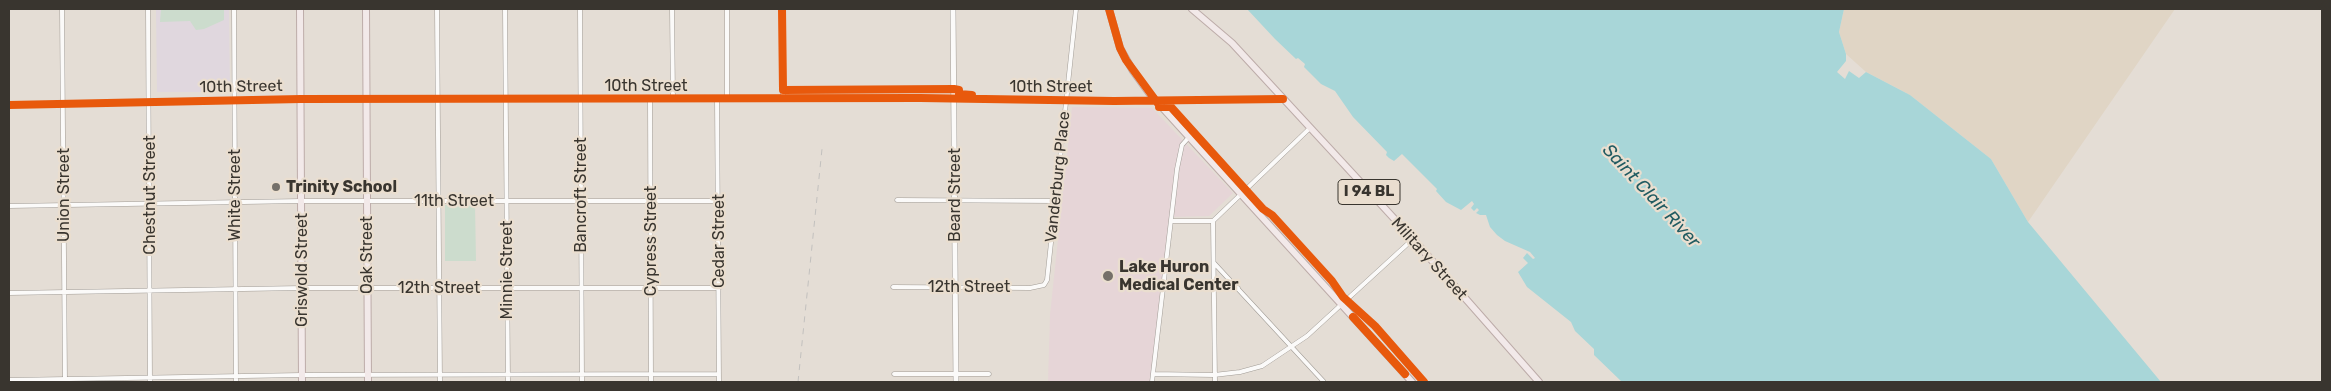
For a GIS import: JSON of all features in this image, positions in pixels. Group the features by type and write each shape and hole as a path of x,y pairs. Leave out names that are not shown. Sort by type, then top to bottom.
{"main road":[{"name":"Griswold Street","path":"300,9 302,379"},
{"name":"Oak Street","path":"366,9 368,379"},
{"path":"1109,9 1126,60 1156,100 1412,382"},
{"name":"Military Street","path":"1192,9 1232,43 1413,239 1539,382"}],"street":[{"name":"Union Street","path":"62,9 65,381"},
{"name":"Chestnut Street","path":"148,9 150,380"},
{"name":"White Street","path":"234,9 236,382"},
{"path":"437,9 440,382"},
{"name":"Minnie Street","path":"505,9 508,382"},
{"name":"Bancroft Street","path":"580,9 582,382"},
{"path":"672,9 673,99"},
{"path":"727,99 728,9"},
{"path":"782,9 783,99"},
{"name":"Beard Street","path":"953,9 956,382"},
{"name":"Vanderburg Place","path":"1044,285 1048,274 1076,9"},
{"name":"10th Street","path":"9,105 301,99 954,99 1066,101 1283,99"},
{"name":"Cypress Street","path":"650,99 652,382"},
{"name":"Cedar Street","path":"718,99 719,382"},
{"path":"1215,382 1213,221 1240,193 1310,128"},
{"path":"1152,382 1177,169 1182,145 1190,136"},
{"path":"897,200 1055,200"},
{"name":"11th Street","path":"9,206 302,201 718,201"},
{"path":"1171,221 1213,221"},
{"path":"1153,374 1214,374 1240,372 1262,366 1306,336 1413,239"},
{"path":"1214,263 1324,382"},
{"name":"12th Street","path":"893,287 1030,288 1044,285"},
{"name":"12th Street","path":"9,293 302,288 719,288"},
{"path":"1214,288 1238,288"},
{"path":"9,380 150,380 236,376 368,379 440,375 719,374"},
{"path":"894,374 989,374"}],"shaded area":[{"path":"156,9 229,9 230,92 157,92"},
{"path":"1844,9 2175,9 2028,222 1991,159 1910,95 1866,72 1846,54 1839,32"},
{"name":"Lake Huron Medical Center","path":"1072,107 1152,108 1233,193 1209,216 1170,217 1150,382 1048,382 1050,315"}],"green space":[{"path":"161,9 224,9 224,20 204,29 196,30 190,21 160,22"},
{"path":"475,204 476,261 445,261 445,205"}],"water":[{"name":"Saint Clair River","path":"1247,9 1844,9 1839,32 1846,54 1846,61 1837,72 1845,79 1849,71 1859,78 1866,72 1910,95 1991,159 2028,222 2161,382 1622,382 1594,355 1594,349 1575,331 1571,322 1527,287 1518,272 1528,263 1523,258 1527,253 1533,259 1535,258 1530,252 1505,241 1497,235 1490,227 1486,215 1476,213 1479,210 1477,208 1474,211 1471,208 1474,204 1472,201 1461,210 1446,202 1436,191 1437,189 1402,154 1394,161 1389,158 1386,155 1387,152 1353,117 1335,91 1321,84 1304,67 1305,64 1298,58 1296,59"}],"railway":[{"path":"798,382 822,149"}],"cycle path":[{"path":"782,9 783,90 954,89 959,90 959,94 972,95"},
{"path":"1109,9 1120,48 1126,60 1159,105"},
{"path":"9,105 301,99 920,98 1114,101 1283,99"},
{"path":"1159,107 1171,107 1263,209 1272,215 1332,281 1343,297 1375,326 1424,382"},
{"path":"1353,317 1405,374"}],"place":[{"name":"Trinity School","path":"276,187"},
{"name":"Lake Huron Medical Center","path":"1108,276"}]}
